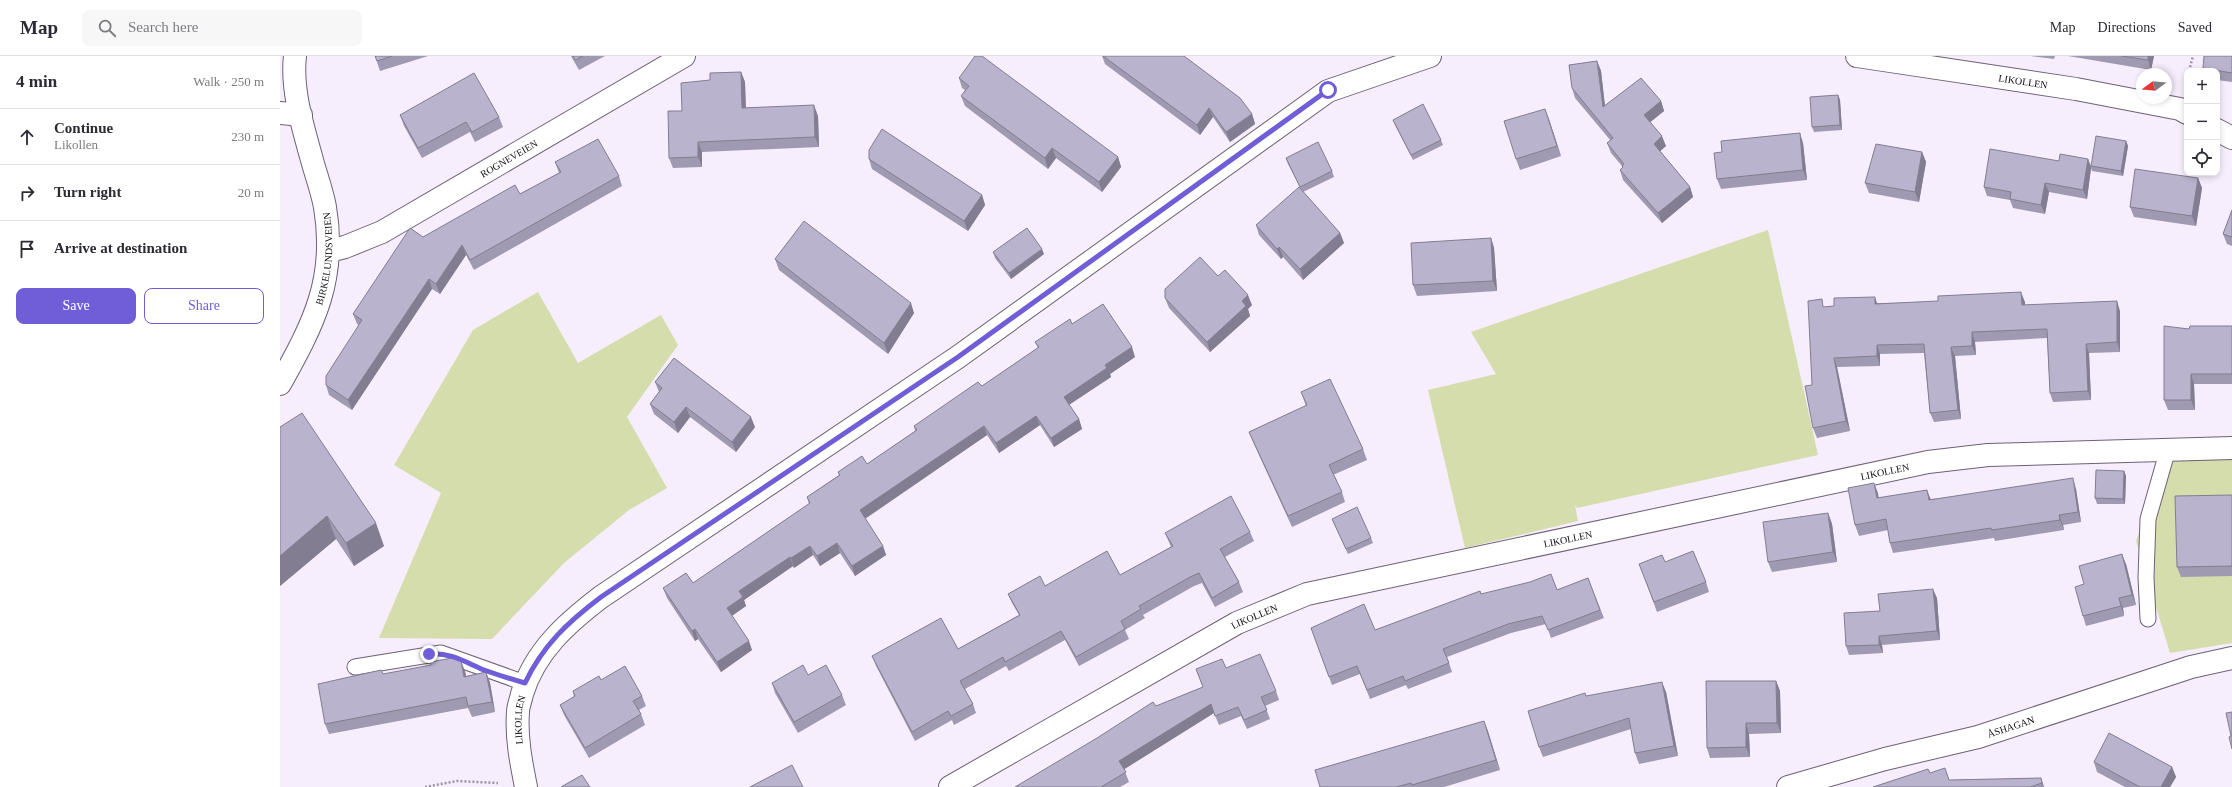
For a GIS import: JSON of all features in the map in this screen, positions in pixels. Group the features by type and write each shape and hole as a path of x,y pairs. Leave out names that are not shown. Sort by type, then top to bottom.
{"street":[{"name":"BIRKELUNDSVEIEN","path":"280,384 308,332 319,306 326,278 329,251 325,205 290,114 296,93 295,56"},
{"name":"ROGNEVEIEN","path":"329,251 345,248 382,232 684,56"},
{"name":"LIKOLLEN","path":"526,787 521,761 518,716 525,683 535,662 570,621 601,597 958,357 1328,90 1430,56"},
{"name":"LIKOLLEN","path":"1857,56 2076,89 2180,109 2184,111"},
{"path":"2220,132 2232,138"},
{"name":"LIKOLLEN","path":"950,787 1237,623 1307,594 1928,462 1988,455 2232,448"},
{"name":"ÅSHAGAN","path":"1788,787 1885,759 1978,737 2191,666 2232,658"}],"lane":[{"path":"2148,619 2146,577 2148,520 2168,449"},
{"path":"355,667 441,653 525,683"}],"path":[{"path":"2190,68 2193,56"},
{"path":"425,787 457,780 503,784"}],"green space":[{"path":"1768,230 1818,455 1577,508 1575,505 1578,521 1465,548 1428,390 1496,374 1471,332"},
{"path":"538,292 578,363 661,315 678,345 627,417 667,488 629,510 564,563 492,639 379,638 441,493 394,465 473,330"},
{"path":"2170,448 2232,449 2232,643 2170,653 2136,541"}],"building":[{"path":"375,56 392,56 377,61"},
{"path":"573,56 583,56 575,60"},
{"path":"975,56 982,56 1118,157 1099,182 1052,148 1045,158 961,96 969,86 959,78"},
{"path":"1103,56 1184,56 1240,98 1252,114 1226,132 1209,108 1197,125"},
{"path":"2122,56 2148,56 2148,60"},
{"path":"2204,56 2232,56 2232,73 2220,71 2220,68 2203,68"},
{"path":"1597,61 1603,107 1641,78 1661,101 1644,115 1662,136 1654,144 1690,187 1658,213 1620,170 1624,164 1607,143 1613,138 1572,88 1569,65"},
{"path":"741,72 742,108 814,105 815,137 698,142 698,157 669,158 668,111 682,111 681,83 710,80 710,73"},
{"path":"474,73 499,117 472,132 466,122 418,148 400,115"},
{"path":"1838,95 1840,125 1812,127 1810,97"},
{"path":"1423,104 1441,140 1411,155 1393,120"},
{"path":"1545,109 1557,146 1516,159 1504,121"},
{"path":"882,129 982,195 964,221 869,159 869,150"},
{"path":"1800,133 1803,170 1717,179 1714,153 1722,152 1721,141"},
{"path":"2096,136 2126,141 2121,171 2091,166"},
{"path":"598,139 619,176 470,260 462,245 436,284 429,279 348,400 326,385 326,376 362,320 353,314 410,228 423,237 515,185 520,194 561,172 555,162"},
{"path":"1318,142 1332,171 1300,187 1286,158"},
{"path":"1876,144 1922,152 1915,192 1865,183"},
{"path":"1990,149 2059,161 2060,154 2088,159 2083,190 2045,183 2041,205 2010,199 2011,192 1984,187"},
{"path":"2135,169 2198,178 2192,216 2130,207"},
{"path":"1299,187 1340,233 1300,269 1279,247 1277,249 1256,225"},
{"path":"2232,210 2232,237 2223,234"},
{"path":"804,221 911,303 884,343 775,259"},
{"path":"1027,228 1042,249 1009,273 993,252"},
{"path":"1491,238 1493,281 1413,285 1411,243"},
{"path":"1200,257 1218,276 1225,270 1248,295 1242,301 1246,306 1207,342 1165,298 1165,289"},
{"path":"2021,292 2022,305 2117,301 2117,342 2086,344 2088,391 2050,393 2047,329 1972,332 1972,346 1951,347 1958,410 1930,413 1924,344 1877,345 1877,356 1834,358 1846,421 1813,428 1805,386 1812,385 1808,301 1822,299 1823,307 1834,306 1834,298 1875,297 1875,304 1938,301 1938,296"},
{"path":"1103,304 1132,347 1105,365 1107,368 1064,397 1079,419 1051,438 1036,416 996,443 984,426 860,510 883,546 852,566 837,543 817,556 810,546 791,558 790,557 739,591 743,597 727,608 749,641 717,662 695,629 692,631 663,588 686,573 693,583 810,503 807,497 840,475 838,472 862,456 867,464 917,430 914,426 978,382 982,386 1039,347 1035,342 1070,319 1072,324"},
{"path":"2164,326 2189,329 2190,326 2232,326 2232,374 2191,374 2191,400 2164,400"},
{"path":"674,358 751,417 732,442 686,407 674,422 650,404 662,388 655,382"},
{"path":"1330,379 1363,449 1329,465 1342,492 1288,516 1249,432 1307,405 1301,392"},
{"path":"302,413 376,523 346,543 327,516 280,556 280,427"},
{"path":"2096,470 2124,471 2123,499 2095,498"},
{"path":"2073,478 2078,512 2059,515 2060,520 1992,530 1991,528 1890,543 1886,519 1855,525 1848,488 1874,483 1877,498 1927,490 1929,500"},
{"path":"2232,495 2232,566 2177,567 2175,496"},
{"path":"1231,496 1250,532 1220,549 1239,582 1212,598 1199,573 1190,577 1139,606 1141,609 1121,621 1125,629 1076,657 1061,631 1005,662 1003,657 960,681 973,704 951,716 948,711 912,732 872,656 941,618 958,649 1020,615 1008,594 1040,576 1045,586 1107,551 1120,575 1173,546 1165,533"},
{"path":"1357,507 1371,538 1346,549 1332,519"},
{"path":"1828,513 1833,552 1768,562 1763,522"},
{"path":"1693,551 1706,582 1654,602 1639,564 1662,555 1665,562"},
{"path":"2122,554 2132,595 2119,598 2121,606 2083,616 2075,587 2084,584 2079,566"},
{"path":"1551,574 1557,590 1588,578 1600,610 1548,630 1542,616 1508,624 1443,649 1449,663 1405,681 1403,676 1367,690 1357,666 1329,677 1311,628 1364,604 1375,630 1480,591 1481,594 1530,582"},
{"path":"1933,589 1937,631 1879,636 1879,645 1846,646 1844,613 1880,611 1878,594"},
{"path":"1260,654 1276,691 1261,697 1267,710 1244,720 1238,707 1215,716 1211,704 1119,761 1126,772 1101,787 1015,787 1097,738 1153,702 1156,706 1203,687 1196,669 1222,659 1226,668"},
{"path":"452,658 461,661 464,677 486,672 492,702 468,706 466,697 325,724 318,684 381,670 383,674 431,665 430,662"},
{"path":"803,665 808,675 826,665 842,695 794,722 772,683"},
{"path":"625,666 642,696 633,701 641,714 585,748 560,705 575,696 573,691 599,676 601,680"},
{"path":"1706,681 1776,681 1777,723 1746,723 1746,747 1707,748"},
{"path":"1662,682 1674,746 1635,753 1629,718 1539,747 1528,711 1585,693 1586,696"},
{"path":"2232,712 2232,749 2226,713"},
{"path":"1484,721 1496,760 1412,785 1411,783 1396,787 1320,787 1315,770"},
{"path":"2109,733 2172,767 2161,787 2140,787 2094,762"},
{"path":"792,765 803,787 750,787"},
{"path":"1945,768 1949,780 2041,778 2042,783 2030,787 1873,787 1928,769 1930,773"},
{"path":"582,775 590,787 561,787"}],"route":[{"path":"429,654 441,653 454,656 483,669 525,683 535,662 551,642 570,621 601,597 958,357 1328,90"}]}
